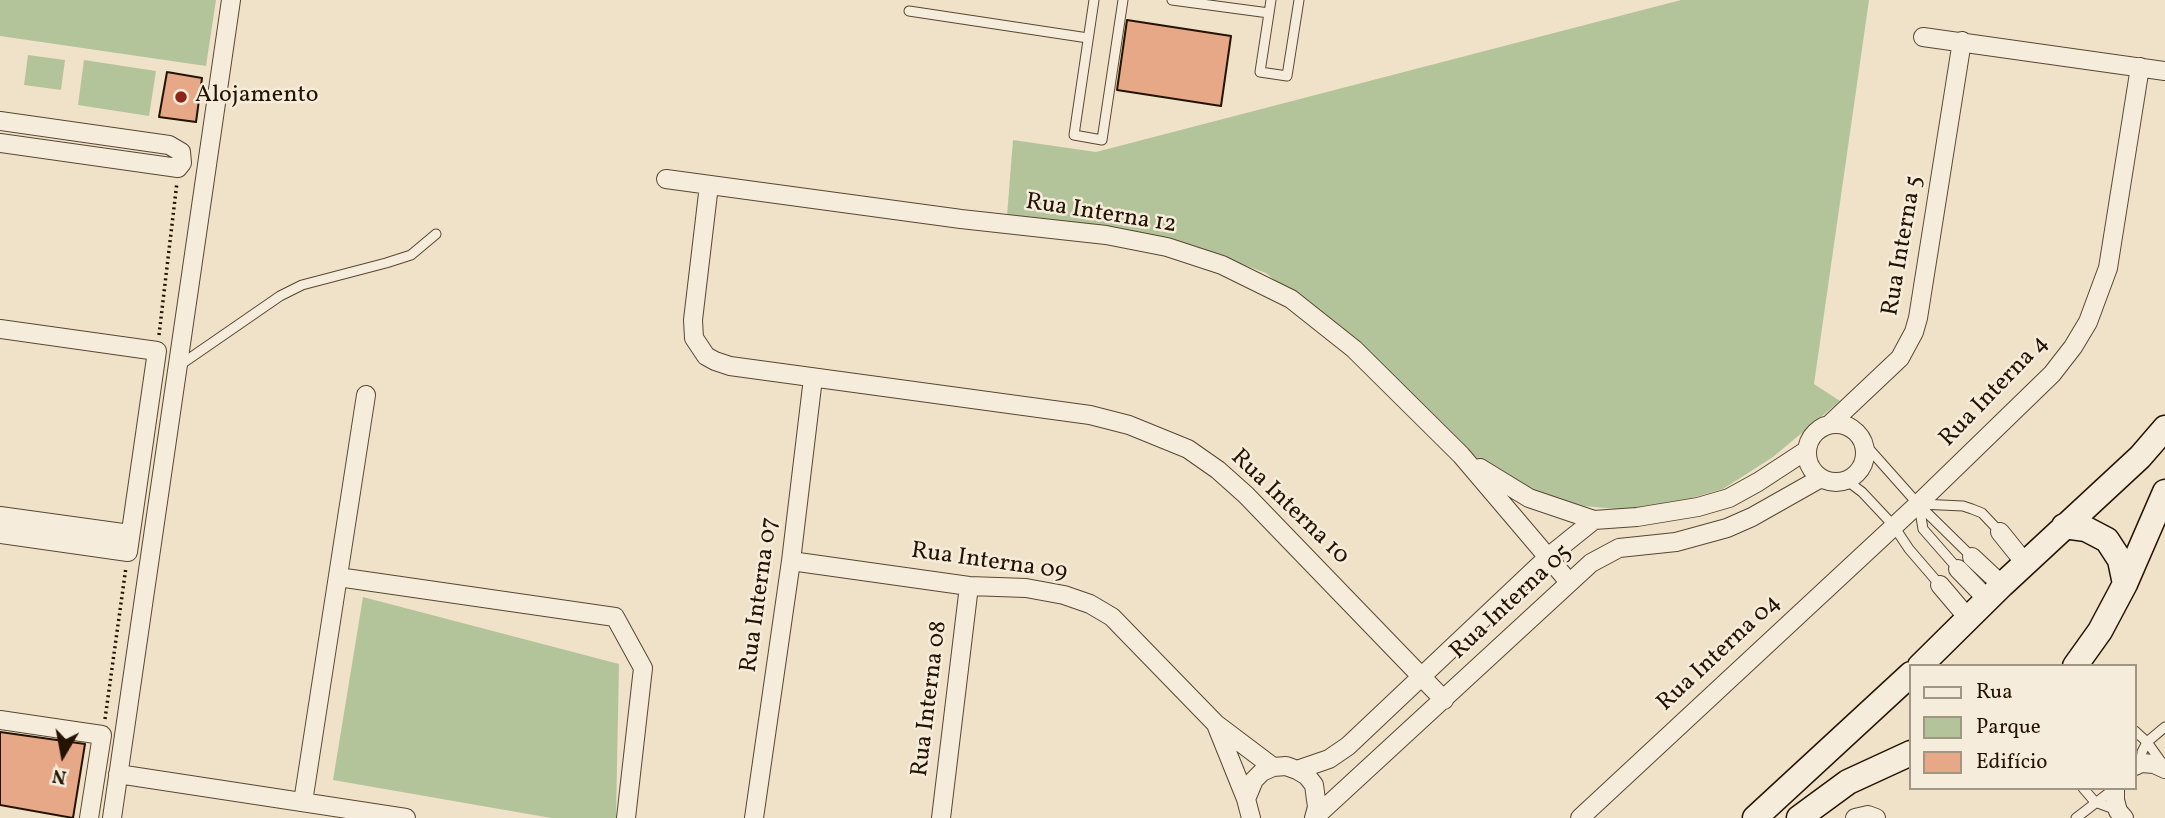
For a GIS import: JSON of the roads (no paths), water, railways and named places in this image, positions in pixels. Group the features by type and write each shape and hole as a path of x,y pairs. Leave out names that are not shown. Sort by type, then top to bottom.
{"main road":[{"path":"1922,664 1994,592 2140,457 2165,428"},
{"path":"2081,663 2125,584 2165,492"},
{"path":"2064,526 2086,529 2107,540 2120,560 2125,584"},
{"path":"1755,818 1910,675"},
{"path":"1799,818 1848,782 1910,753"}],"street":[{"path":"112,818 231,0"},
{"path":"1923,37 2165,71"},
{"name":"Rua Interna 5","path":"1829,425 1900,358 1914,332 1962,41"},
{"name":"Rua Interna 4","path":"1893,525 1919,504 2052,374 2088,322 2108,268 2140,67"},
{"path":"0,121 170,145 180,160 0,143"},
{"name":"Rua Interna 12","path":"666,179 1106,236 1167,247 1222,265 1291,299 1354,349 1461,455 1569,582"},
{"name":"Rua Interna 10","path":"709,185 693,320 694,338 706,356 730,366 1090,415 1129,425 1188,449 1218,470 1246,495 1444,700"},
{"path":"0,329 157,351 129,543"},
{"name":"Rua Interna 07","path":"754,818 791,561 813,378"},
{"path":"303,802 366,395"},
{"path":"1594,520 1637,517 1698,507 1729,498 1807,450 1814,434 1829,425 1842,425 1854,430 1862,441 1865,452 1863,464 1856,474 1846,480 1829,481 1821,478 1810,466 1807,450"},
{"name":"Rua Interna 12","path":"1461,455 1529,498 1594,520"},
{"name":"Rua Interna 05","path":"1314,818 1591,563 1619,548 1676,542 1703,536 1752,517 1821,478"},
{"path":"0,516 129,543"},
{"name":"Rua Interna 05","path":"1297,770 1329,759 1348,746 1548,557 1594,520"},
{"name":"Rua Interna 04","path":"1580,818 1893,525"},
{"path":"2000,532 2025,563"},
{"path":"0,534 129,543"},
{"name":"Rua Interna 09","path":"791,561 969,586 1026,588 1064,595 1090,604 1112,617 1216,724 1273,767"},
{"path":"1965,563 1994,592"},
{"path":"338,577 615,617 643,668 626,818"},
{"path":"1940,585 1968,618"},
{"name":"Rua Interna 08","path":"941,818 969,586"},
{"path":"0,720 102,734 89,818"},
{"name":"Rua Interna 09","path":"1216,724 1249,813"},
{"path":"2138,765 2154,764 2165,768"},
{"path":"1249,813 1254,780 1273,767 1286,766 1307,776 1314,785 1317,807 1314,818"},
{"path":"118,774 406,818"},
{"path":"2115,790 2115,800 2121,815"},
{"path":"1855,818 1868,815 1876,818"}],"lane":[{"path":"1094,0 1074,135 1102,140 1123,0"},
{"path":"1172,0 1269,13"},
{"path":"1272,0 1260,72 1287,76 1299,0"},
{"path":"909,11 1088,38"},
{"path":"178,366 280,296 302,285 411,255 436,234"},
{"path":"1862,441 1919,504 1965,563"},
{"path":"1846,480 1862,492 1893,525 1909,549 1940,585"},
{"path":"1919,504 1963,506 1972,509 1982,513 2000,532"},
{"path":"1919,504 1923,529 1965,563"},
{"path":"2138,765 2147,742 2165,727"},
{"path":"2137,733 2147,742 2165,768"},
{"path":"2085,790 2095,802 2121,815"},
{"path":"2076,818 2112,790"}],"place":[{"name":"Alojamento","path":"181,97"}]}
